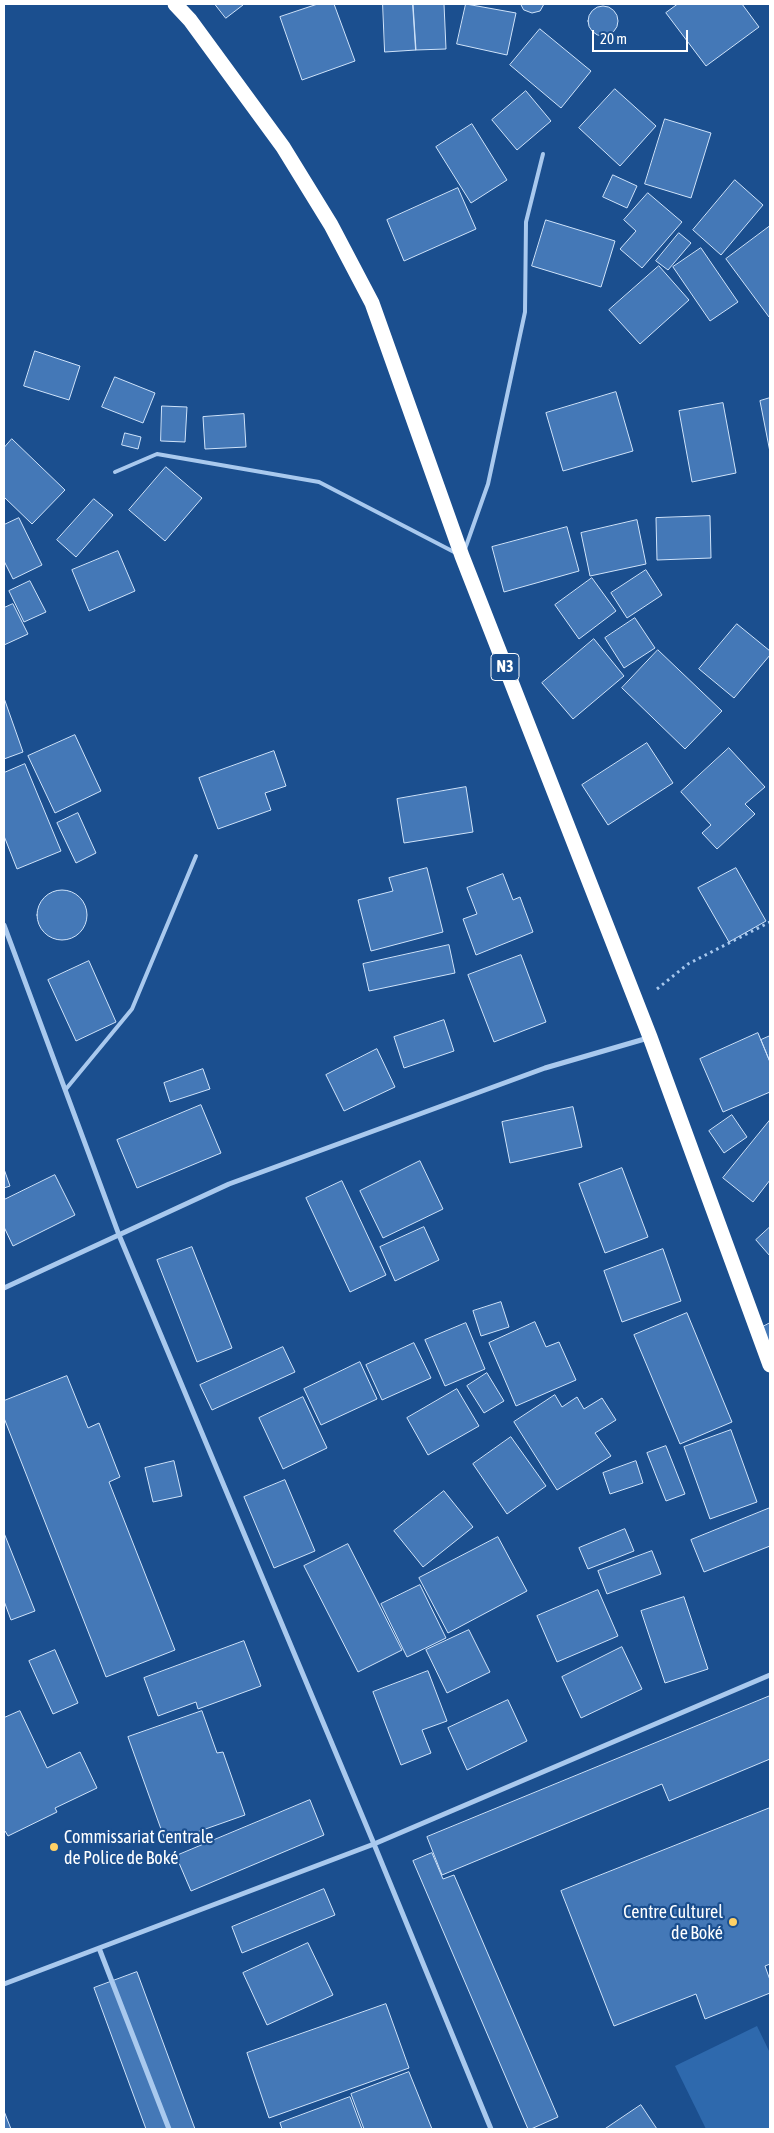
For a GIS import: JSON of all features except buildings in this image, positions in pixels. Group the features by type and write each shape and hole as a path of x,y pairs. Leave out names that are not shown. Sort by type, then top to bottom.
{"highway":[{"name":"N3","path":"176,4 190,20 283,147 331,225 372,303 462,556 650,1037 770,1365"}],"street":[{"path":"4,925 119,1234 491,2129"},
{"path":"4,1288 229,1184 545,1068 650,1037"},
{"path":"4,1984 374,1844 770,1675"},
{"path":"99,1948 169,2129"}],"lane":[{"path":"115,472 157,454 319,482 462,556 488,484 525,312 526,222 543,154"},
{"path":"66,1089 132,1009 196,856"}],"path":[{"path":"637,1004 688,964 770,922"}],"shaded area":[{"path":"757,2026 770,2053 770,2129 706,2129 675,2066"}],"place":[{"name":"Commissariat Centrale de Police de Boké","path":"54,1847"},
{"name":"Centre Culturel de Boké","path":"733,1922"}]}
